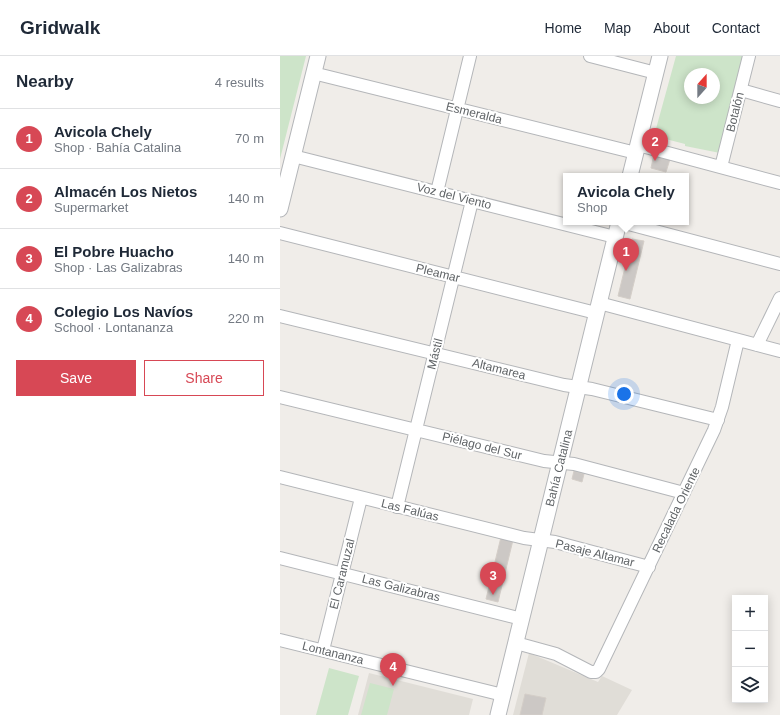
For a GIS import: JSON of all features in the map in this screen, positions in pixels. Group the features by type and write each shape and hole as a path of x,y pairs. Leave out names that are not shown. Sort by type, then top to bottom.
{"street":[{"path":"280,209 318,56"},
{"path":"437,192 470,56"},
{"path":"590,56 656,73"},
{"path":"631,173 660,56"},
{"name":"Botalón","path":"721,167 749,56"},
{"name":"Esmeralda","path":"313,74 457,109 721,167 780,182"},
{"path":"740,90 780,101"},
{"name":"Voz del Viento","path":"293,156 563,224"},
{"name":"Mástil","path":"397,507 472,201"},
{"name":"Voz del Viento","path":"567,225 615,237"},
{"name":"Bahía Catalina","path":"498,715 619,225"},
{"path":"631,225 780,264"},
{"name":"Pleamar","path":"280,234 453,277 598,308 780,350"},
{"path":"757,345 780,298"},
{"name":"Altamarea","path":"280,316 564,385 592,389 718,420"},
{"name":"Recalada Oriente","path":"516,643 556,654 591,672 596,672 600,668 718,420 738,340"},
{"name":"Piélago del Sur","path":"280,397 544,461 574,464 684,493"},
{"name":"Las Falúas","path":"280,477 524,538 541,540"},
{"name":"El Caramuzal","path":"323,650 361,498"},
{"name":"Pasaje Altamar","path":"541,540 555,542 649,567"},
{"name":"Las Galizabras","path":"280,558 522,619"},
{"name":"Lontananza","path":"280,640 503,694"}],"shaded area":[{"path":"529,653 598,682 602,676 632,690 617,715 513,715"},
{"path":"369,673 473,699 469,715 358,715"}],"green space":[{"path":"280,56 306,56 280,159"},
{"path":"676,56 744,56 720,153 685,146 685,144 654,136"},
{"path":"329,668 359,676 348,715 316,715"},
{"path":"370,683 394,689 387,715 361,715"}],"building":[{"path":"654,154 670,159 666,172 651,168"},
{"path":"632,239 644,241 630,299 618,296"},
{"path":"574,471 584,474 582,482 572,479"},
{"path":"501,537 513,540 498,602 486,599"},
{"path":"525,694 546,698 542,715 520,715"}],"place":[{"name":"Almacén Los Nietos","path":"655,161"},
{"name":"Avicola Chely","path":"626,271"},
{"name":"El Pobre Huacho","path":"493,595"},
{"name":"Colegio Los Navíos","path":"393,686"}]}
